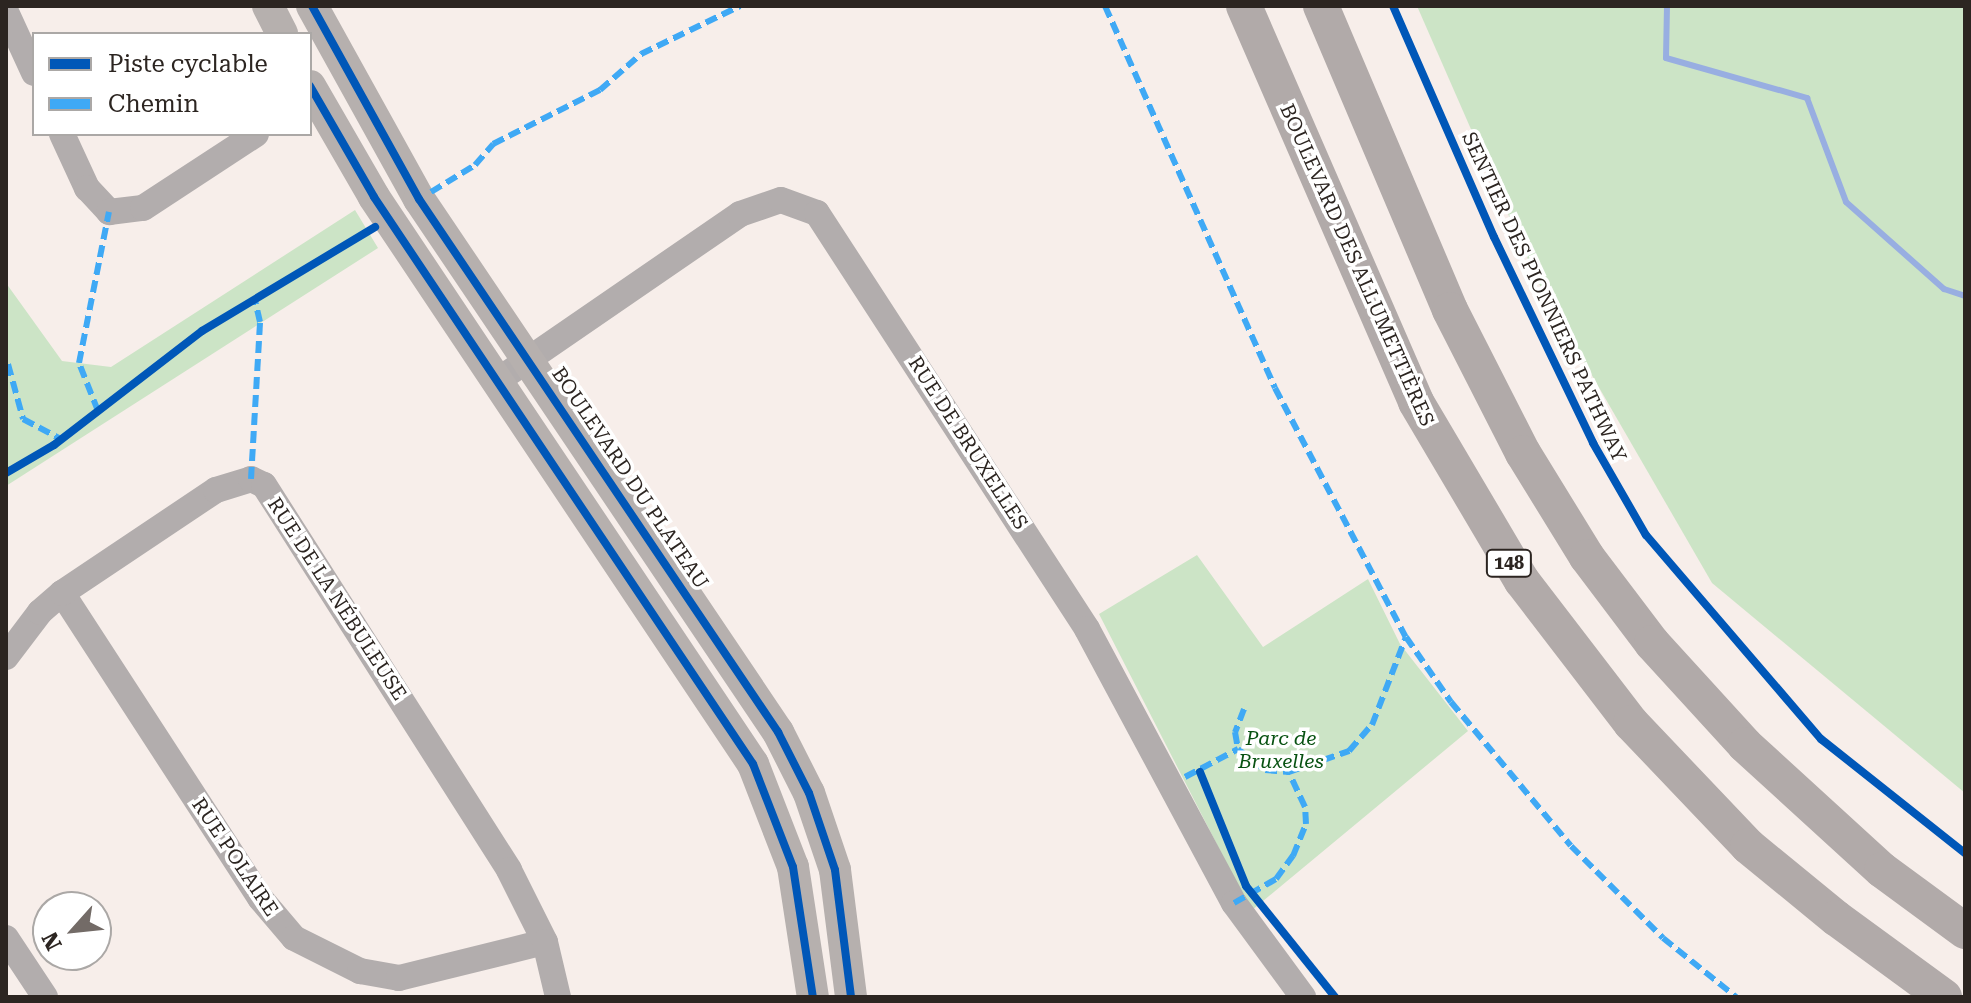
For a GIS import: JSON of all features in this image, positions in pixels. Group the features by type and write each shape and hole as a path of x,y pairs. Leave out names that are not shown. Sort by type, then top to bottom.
{"highway":[{"name":"BOULEVARD DES ALLUMETTIÈRES","path":"1244,6 1416,402 1469,500 1530,594 1631,723 1748,846 1861,938 1944,997"},
{"path":"1321,6 1450,310 1523,453 1587,557 1652,643 1745,745 1882,870 1965,931"}],"main road":[{"path":"268,6 281,32"},
{"name":"BOULEVARD DU PLATEAU","path":"312,6 419,199 531,358 784,743 809,793 835,870 851,997"},
{"path":"312,94 374,197 500,379 753,764 793,867 813,997"}],"street":[{"path":"6,12 32,69"},
{"path":"312,92 348,75"},
{"path":"63,136 87,188 109,212 143,208 253,136"},
{"name":"RUE DE BRUXELLES","path":"500,379 760,203 800,203 817,213 1011,505 1142,725 1234,903 1303,997"},
{"name":"RUE DE LA NÉBULEUSE","path":"6,657 40,612 62,593 232,481 251,479 264,485 509,870 545,942 558,997"},
{"name":"RUE POLAIRE","path":"62,593 260,898 294,938 360,971 399,978 545,942"},
{"path":"6,938 45,997"}],"green space":[{"path":"1417,6 1965,6 1965,793 1712,583 1538,282"},
{"path":"355,210 378,248 6,486 6,283 62,361 111,367"},
{"name":"Parc de Bruxelles","path":"1197,555 1263,647 1368,579 1400,644 1468,731 1251,911 1099,614"}],"waterway":[{"path":"1667,6 1666,58 1807,98 1846,202 1944,289 1965,296"}],"marked path":[{"path":"431,192 475,165 493,144 600,90 641,54 740,6"},
{"path":"1105,6 1275,388 1406,637 1451,702 1571,846 1663,938 1736,997"},
{"path":"98,411 79,363 109,212"},
{"path":"251,479 260,322 254,297"},
{"path":"8,364 23,419 61,439"},
{"path":"1244,709 1235,732 1238,749 1265,770 1289,772 1349,751 1372,725 1406,637"},
{"path":"1185,777 1238,749"},
{"path":"1234,903 1276,879 1293,856 1306,824 1305,807 1289,772"}],"cycle path":[{"path":"312,6 419,199 778,732 809,793 835,870 851,997"},
{"name":"SENTIER DES PIONNIERS PATHWAY","path":"1393,6 1494,237 1593,443 1646,535 1821,739 1965,853"},
{"path":"312,89 374,197 753,764 793,867 813,997"},
{"path":"6,473 54,445 202,331 375,227"},
{"path":"1200,772 1246,886 1335,997"}]}
